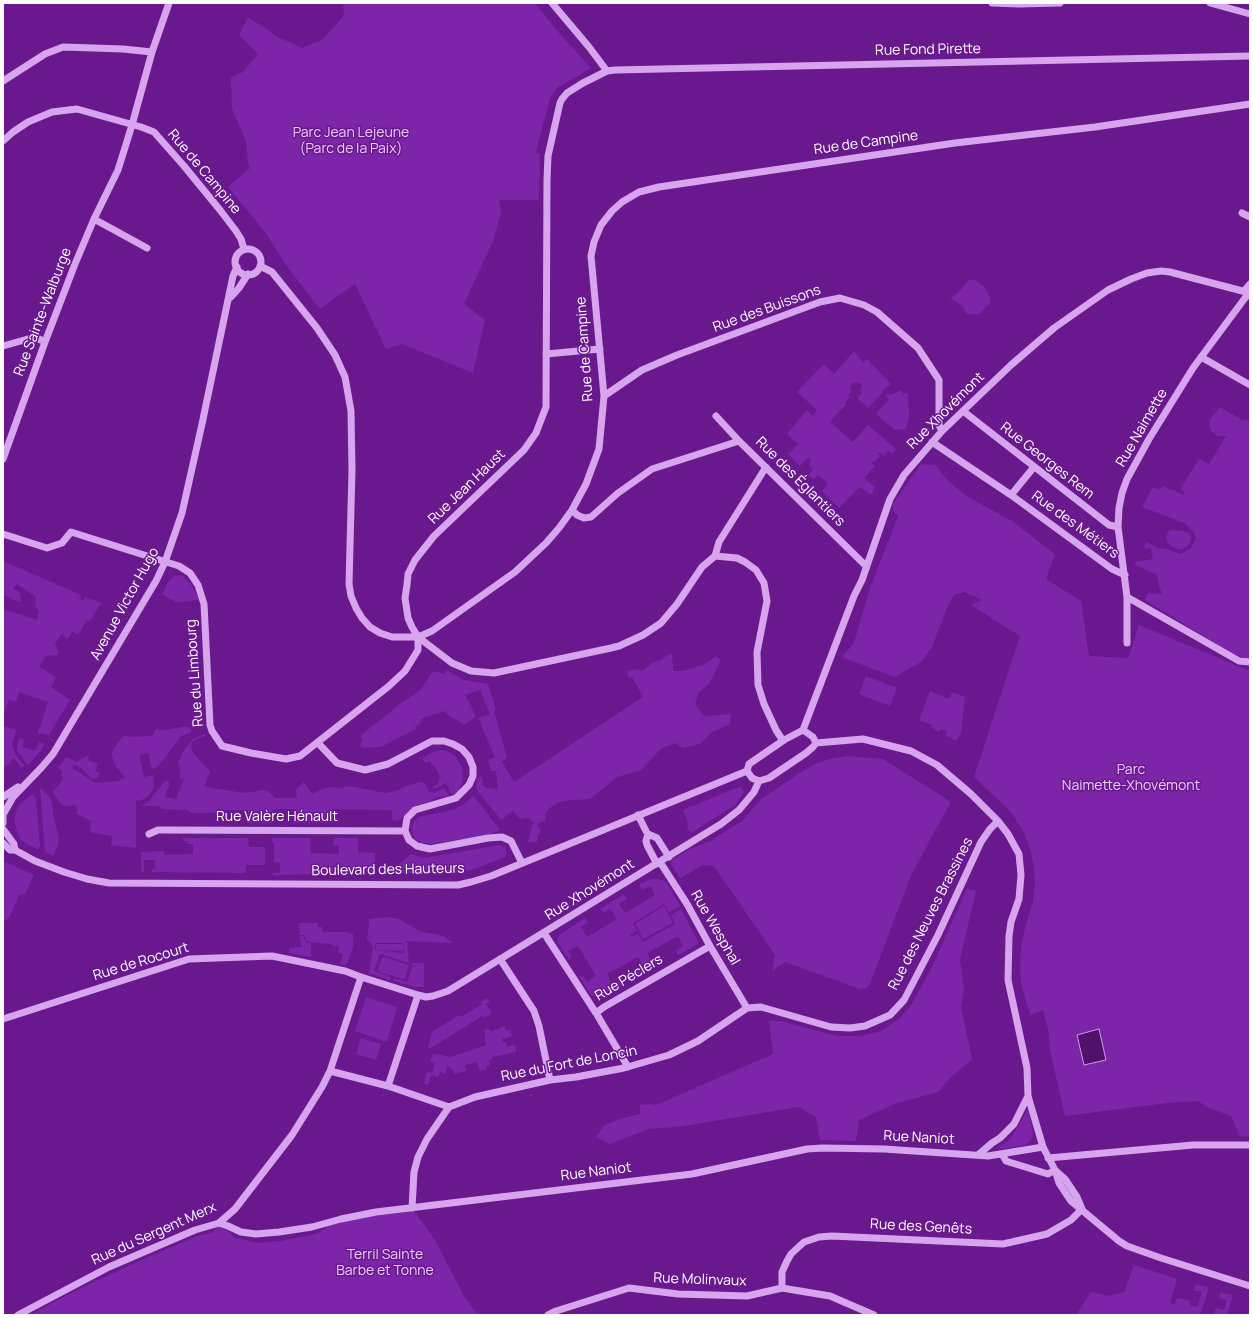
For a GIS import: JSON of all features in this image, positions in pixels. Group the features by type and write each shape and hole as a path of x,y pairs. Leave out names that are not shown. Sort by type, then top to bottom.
{"street":[{"name":"Rue Sainte-Walburge","path":"3,459 75,264 94,219 118,170 152,52 169,3"},
{"path":"552,3 607,71"},
{"path":"992,3 1060,3"},
{"path":"1210,3 1250,14"},
{"path":"3,81 45,54 63,47 123,49 152,52"},
{"name":"Rue Fond Pirette","path":"607,71 1250,56"},
{"name":"Rue Jean Haust","path":"418,637 408,618 405,598 408,574 415,560 426,545 524,450 536,433 546,407 547,180 550,149 562,99 572,89 607,71"},
{"name":"Rue de Campine","path":"3,141 28,122 52,112 77,109 154,132 220,210 236,231 244,249 256,252 260,259 260,266 272,272 317,328 335,355 345,377 351,411 352,470 349,584 351,596 356,608 370,627 380,633 392,637 418,637 432,632 515,572 546,543 572,510 586,484 599,449 604,396 591,256 594,242 601,225 612,211 622,202 639,192 659,187 955,143 1095,127 1250,104"},
{"path":"1242,213 1250,218"},
{"path":"94,219 148,248"},
{"path":"244,249 236,258 239,271 248,274 256,271 260,266"},
{"name":"Avenue Victor Hugo","path":"3,813 13,797 53,754 156,581 165,562 182,513 233,276 237,267"},
{"name":"Rue Xhovémont","path":"803,730 854,596 862,580 893,494 904,475 942,431 1011,365 1054,328 1108,290 1131,279 1147,273 1161,271 1170,272 1248,292"},
{"name":"Avenue Victor Hugo","path":"229,299 239,288 248,274"},
{"name":"Rue Naimette","path":"1127,643 1127,596 1118,527 1121,500 1127,479 1149,439 1201,357 1248,292 1250,284"},
{"name":"Rue des Buissons","path":"604,396 642,370 677,355 820,302 840,298 864,305 877,312 918,348 939,380 939,425 942,431"},
{"path":"3,346 35,337 45,342"},
{"path":"546,354 600,349"},
{"path":"1201,357 1250,385"},
{"name":"Rue Georges Rem","path":"963,411 1109,525 1118,527"},
{"name":"Rue des Églantiers","path":"716,416 866,566"},
{"path":"572,510 577,515 584,518 591,517 618,493 652,469 740,441"},
{"name":"Rue des Métiers","path":"932,442 1011,495 1112,569 1125,575"},
{"path":"418,637 452,663 470,671 494,673 619,646 642,635 661,623 677,604 702,567 715,556 719,542 766,467"},
{"name":"Rue des Métiers","path":"1011,495 1034,467"},
{"name":"Rue du Limbourg","path":"3,534 47,548 62,543 71,532 180,566 190,573 198,585 204,604 210,726 222,746 286,759 300,756 389,686 405,671 418,650 418,637"},
{"path":"715,556 737,558 745,562 756,570 764,583 767,601 757,652 758,685 764,704 776,730 783,741"},
{"path":"1127,596 1239,661 1250,662"},
{"path":"803,730 813,736 816,742 813,748 769,778 759,780 752,778 747,771 749,764 783,741 803,730"},
{"path":"816,742 863,740 911,751 937,765 971,794 998,821 1008,834 1019,854 1021,874 1020,899 1011,922 1009,936 1008,980 1027,1068 1028,1096 1043,1147 1060,1183 1071,1201 1102,1228 1127,1246 1250,1286"},
{"path":"318,743 337,763 365,770 388,764 432,741 444,741 462,749 469,758 473,767 473,776 469,786 456,798 415,810 407,818 405,831 409,840 417,846 430,849 488,838 502,837 511,841 522,863"},
{"name":"Boulevard des Hauteurs","path":"3,843 10,850 15,850 35,861 68,874 99,882 458,885 483,879 747,771"},
{"name":"Rue Xhovémont","path":"418,995 426,997 448,991 669,857 721,824 739,810 754,792 759,780"},
{"name":"Avenue Victor Hugo","path":"3,797 21,784 25,783"},
{"path":"3,813 3,823"},
{"path":"638,815 646,831"},
{"name":"Rue des Neuves Brassines","path":"747,1008 762,1007 831,1027 850,1028 865,1026 890,1015 904,1000 938,935 981,842 998,821"},
{"path":"3,829 14,844 15,850"},
{"name":"Rue Valère Hénault","path":"149,834 158,830 405,831"},
{"name":"Rue Wesphal","path":"669,857 657,838 648,834 646,845 687,904 747,1008"},
{"path":"544,933 596,1013"},
{"name":"Rue Péclers","path":"628,1067 596,1013 710,946"},
{"name":"Rue de Rocourt","path":"3,1019 189,959 272,956 345,972 418,995"},
{"path":"500,959 534,1011 540,1026 550,1080"},
{"name":"Rue du Sergent Merx","path":"18,1315 109,1267 195,1230 219,1223 236,1209 292,1135 322,1086 330,1070 361,977"},
{"path":"388,1086 418,995"},
{"name":"Rue du Fort de Loncin","path":"449,1106 475,1097 550,1080 576,1077 628,1067 669,1055 698,1041 747,1008"},
{"path":"330,1070 388,1086 449,1106 427,1139 418,1157 414,1172 412,1208"},
{"path":"978,1155 1000,1138 1014,1124 1028,1096"},
{"path":"1048,1158 1193,1145 1250,1146"},
{"name":"Rue Naniot","path":"219,1223 241,1232 256,1234 279,1232 312,1227 341,1219 412,1208 692,1174 807,1149 884,1149 988,1156 1043,1147"},
{"path":"1002,1154 1006,1161 1048,1174 1055,1170"},
{"name":"Rue des Genêts","path":"782,1288 782,1272 791,1254 804,1242 818,1237 832,1236 1003,1244 1047,1234 1066,1224 1082,1209"},
{"name":"Rue Molinvaux","path":"548,1315 556,1311 629,1288 678,1294 747,1296 782,1288 830,1296 874,1315"}],"green space":[{"name":"Parc Jean Lejeune (Parc de la Paix)","path":"343,3 535,3 559,33 591,68 557,88 550,98 536,152 540,154 539,200 499,200 501,213 493,241 464,304 485,320 473,373 402,344 386,349 355,284 320,309 286,265 265,232 228,187 250,168 248,163 246,141 232,109 231,77 243,72 258,54 239,35 248,17 278,37 302,48 323,39 344,15"},
{"path":"969,280 975,280 984,286 990,297 990,303 979,314 966,314 963,306 950,298 956,295"},
{"path":"854,351 863,363 867,359 891,384 883,390 868,408 857,398 862,393 860,391 862,386 860,383 853,383 850,387 851,392 848,395 849,397 845,403 846,404 830,422 853,442 868,425 896,449 892,454 888,451 884,456 879,452 878,454 880,456 875,462 873,461 871,463 875,466 864,478 875,487 871,495 860,487 839,508 822,491 828,484 818,475 814,479 808,475 813,470 809,464 811,460 808,458 800,466 788,454 798,444 787,434 807,410 813,416 817,410 797,392 824,364 834,374"},
{"path":"902,390 903,394 908,393 909,418 906,429 895,430 876,414 889,399 886,396"},
{"path":"1220,407 1244,421 1245,419 1250,422 1250,659 1236,656 1145,600 1148,593 1162,594 1157,575 1136,565 1134,562 1153,559 1151,548 1145,549 1144,544 1146,542 1161,549 1162,548 1181,554 1191,548 1196,539 1194,532 1184,523 1142,507 1153,487 1159,490 1163,486 1185,495 1181,488 1199,459 1209,464 1226,436 1218,436 1211,431 1209,421"},
{"name":"Parc Naimette-Xhovémont","path":"921,464 935,465 947,480 966,496 1012,521 1055,554 1046,579 1081,601 1089,656 1126,658 1129,656 1139,625 1250,671 1250,1137 1240,1136 1231,1116 1207,1107 1198,1101 1167,1103 1065,1116 1050,1050 1048,1029 1043,1010 1030,1015 1021,983 1021,949 1025,928 1033,902 1035,884 1034,867 1030,848 1022,829 1010,811 974,777 1020,636 971,605 982,600 964,592 954,595 947,608 932,647 921,662 894,677 842,657 854,643 869,591 898,516 893,511 893,504"},
{"path":"1171,530 1189,533 1191,540 1187,547 1180,550 1172,547 1168,543 1166,537 1167,533"},
{"path":"3,561 81,595 80,599 83,601 85,597 101,603 90,621 87,620 78,635 72,631 71,636 66,639 62,633 55,644 59,653 55,656 49,655 45,657 39,667 56,677 51,687 70,700 49,735 38,733 48,702 19,692 16,702 9,699 3,715 3,685 5,675 3,672 3,640 5,637 3,636 3,609 37,620 39,611 35,606 36,597 17,584 13,588 20,593 21,602 3,594"},
{"path":"181,575 190,583 199,600 176,602 162,594 167,584 174,576"},
{"path":"672,653 673,671 684,671 705,664 716,656 721,660 709,684 699,692 695,704 704,716 731,714 730,724 712,732 700,744 683,748 675,743 662,748 642,770 617,777 590,799 562,801 551,807 545,814 546,820 537,824 541,832 537,836 537,842 528,842 532,825 535,824 531,819 520,819 513,811 501,820 476,789 478,777 482,777 483,786 485,786 485,788 498,788 496,771 491,771 488,760 495,757 478,718 490,714 480,690 465,695 476,716 464,724 443,711 421,719 420,724 415,726 416,729 381,747 364,748 360,746 362,740 360,736 421,689 433,671 444,674 446,670 464,680 488,684 496,710 494,711 507,758 502,762 514,782 643,697 632,677 629,678 627,671 638,669 642,671 653,662 662,660"},
{"path":"866,676 897,688 890,706 859,694"},
{"path":"930,691 949,699 952,692 965,697 961,733 956,741 945,735 947,732 941,729 939,732 931,727 932,725 919,720"},
{"path":"3,726 16,730 12,744 15,754 25,766 21,767 14,758 3,768"},
{"path":"190,727 191,732 181,736 158,766 152,769 148,753 139,755 144,777 153,775 154,784 153,790 146,798 139,801 136,800 136,848 111,845 112,836 90,832 91,821 77,814 76,805 65,806 61,804 53,792 64,778 61,775 63,772 58,768 66,757 77,762 89,756 88,760 98,764 95,771 100,773 97,778 92,779 81,768 73,764 72,768 96,783 118,781 125,777 117,768 112,757 112,752 124,735 131,737 152,736 156,729 165,730"},
{"path":"205,734 205,736 193,741 191,748 193,753 210,772 204,786 206,787 244,793 265,790 272,794 275,798 297,798 296,789 304,782 312,794 322,789 331,787 341,788 348,786 386,793 420,782 425,783 430,793 434,793 444,788 449,796 433,798 431,801 418,805 398,821 392,820 392,810 333,809 333,823 293,823 293,814 295,814 295,809 273,809 274,823 248,823 248,810 222,810 222,813 190,813 190,811 187,810 162,809 158,806 142,806 148,802 165,781 169,782 169,786 165,796 175,800 184,780 180,778 180,768 178,762 182,756 182,753 193,739"},
{"path":"19,738 24,740 22,747 35,751 39,742 44,744 40,752 28,765 18,752 17,748"},
{"path":"440,750 447,751 455,756 462,767 463,780 459,790 452,795 446,783 434,789 433,787 439,783 438,780 441,778 434,765 432,766 430,761 425,763 422,758"},
{"path":"847,756 883,759 951,802 910,878 871,981 867,988 860,989 785,962 772,971 775,955 714,866 702,865 680,879 671,864 672,860 690,849 710,841 742,821 760,800 798,774 815,764 829,759"},
{"path":"741,787 744,792 735,805 691,833 687,828 688,823 683,810"},
{"path":"40,788 49,796 52,802 53,814 59,838 53,856 45,852"},
{"path":"31,795 34,795 36,799 40,846 38,849 21,840 16,829 15,822 15,814 18,807"},
{"path":"473,795 500,830 491,834 431,844 421,843 415,839 412,828 414,821 419,817 452,810 466,803"},
{"path":"183,838 248,838 249,847 265,847 265,865 246,865 246,873 152,872 152,869 155,869 155,860 144,860 144,873 141,871 141,852 164,851 164,855 193,854 193,844 188,844 187,841 183,841"},
{"path":"272,838 310,838 311,853 339,854 339,845 333,845 334,838 358,838 358,852 375,853 375,873 273,875 273,873 280,873 280,863 274,862 274,843 272,843"},
{"path":"500,845 506,850 505,857 472,870 453,873 396,873 398,865 411,854 423,858"},
{"path":"3,861 34,875 25,894 19,895 10,916 3,923"},
{"path":"648,880 662,880 667,883 680,906 669,912 664,904 633,923 637,931 630,935 632,937 638,934 643,942 675,924 671,915 681,909 699,943 678,955 676,950 683,946 678,936 647,953 652,962 660,959 662,963 639,977 636,972 644,967 638,957 607,974 612,984 620,980 623,986 600,998 594,997 591,995 579,976 582,975 587,982 596,976 578,946 568,951 572,957 569,960 558,943 559,935 585,918 588,922 581,927 587,937 617,919 611,909 603,913 600,909 624,894 627,899 619,904 625,913 655,895 650,886 642,890 639,885"},
{"path":"967,888 976,891 960,959 964,990 961,1007 972,1059 952,1076 938,1092 894,1104 859,1120 856,1141 820,1140 816,1117 798,1107 677,1127 649,1129 610,1144 596,1137 605,1125 620,1119 640,1114 640,1105 656,1105 773,1054 769,1021 780,1021 838,1036 860,1036 881,1031 899,1019 912,1004 931,969"},
{"path":"664,906 673,923 643,939 635,924"},
{"path":"389,917 401,920 423,932 444,936 452,943 405,941 407,942 409,963 380,954 374,971 391,977 390,980 369,973 373,946 367,939 369,919","holes":["403,941 404,953 375,950 375,944 403,943"]},
{"path":"299,923 318,923 318,927 322,927 322,932 347,932 353,934 353,948 346,965 340,964 343,954 339,953 338,946 309,942 306,940 304,935 300,935"},
{"path":"300,936 303,936 306,942 311,944 311,957 289,953 289,948 301,947"},
{"path":"376,944 402,944 403,950 377,950"},
{"path":"384,957 409,966 405,978 403,979 379,972 378,970 382,958"},
{"path":"410,963 424,963 424,987 415,987 393,981 394,978 407,982 413,965"},
{"path":"366,997 397,1007 387,1042 355,1031"},
{"path":"487,998 490,1002 486,1004 492,1013 483,1018 482,1016 429,1049 428,1047 432,1032 459,1015 461,1017 482,1004 481,1002"},
{"path":"504,1026 507,1031 510,1030 512,1036 502,1039 503,1043 506,1042 507,1047 515,1045 516,1052 492,1057 493,1059 489,1060 490,1065 486,1066 487,1069 480,1071 477,1062 465,1065 466,1071 454,1074 452,1068 450,1069 450,1067 447,1067 446,1074 440,1072 438,1077 431,1075 428,1085 424,1084 427,1072 432,1073 435,1063 430,1062 433,1054 444,1055 445,1057 448,1056 448,1058 486,1045 484,1031 488,1028 491,1032"},
{"path":"361,1038 381,1044 376,1060 356,1054"},
{"path":"1028,1109 1033,1133 1031,1140 1026,1145 1000,1149 999,1147 1007,1142 1015,1132"},
{"name":"Terril Sainte Barbe et Tonne","path":"412,1208 435,1240 465,1298 478,1315 30,1315 77,1290 146,1258 197,1236 212,1233 219,1223 235,1238 258,1243 281,1241 316,1234 341,1219"},
{"path":"1134,1265 1177,1279 1170,1303 1175,1304 1177,1298 1190,1301 1190,1305 1197,1307 1202,1292 1194,1290 1196,1284 1209,1288 1200,1315 1076,1315 1091,1292 1109,1296 1124,1292"},
{"path":"1221,1292 1233,1296 1227,1315 1214,1315 1216,1308 1224,1310 1227,1300 1219,1298"}],"shaded area":[{"path":"1099,1029 1106,1060 1084,1065 1077,1035"}]}
